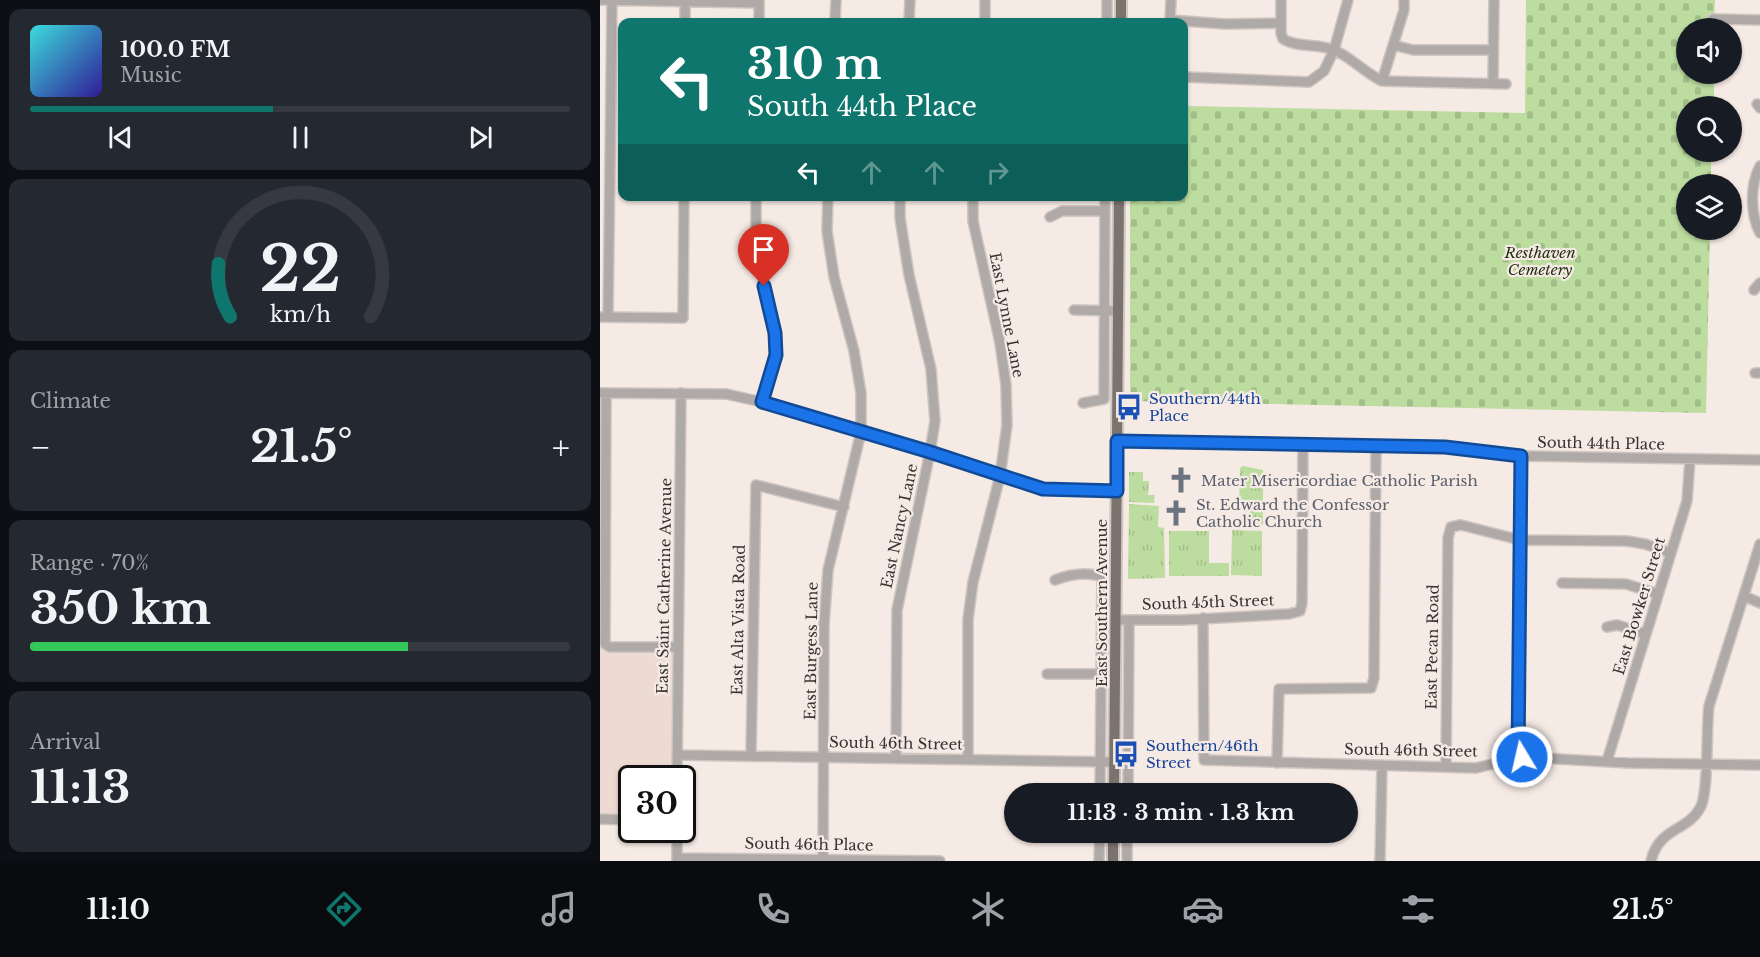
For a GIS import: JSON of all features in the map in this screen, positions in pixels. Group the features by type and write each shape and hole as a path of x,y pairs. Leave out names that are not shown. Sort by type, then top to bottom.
{"main road":[{"path":"1121,0 1121,18"},
{"name":"East Southern Avenue","path":"1114,783 1119,201"},
{"path":"1113,843 1113,861"}],"street":[{"path":"600,0 759,2 759,18"},
{"path":"612,0 604,317 683,318 684,201"},
{"path":"835,18 836,0"},
{"path":"909,18 910,0"},
{"path":"985,0 985,18"},
{"path":"1107,0 1107,18"},
{"path":"1170,18 1171,0"},
{"path":"1281,0 1283,39 1292,43 1334,50 1382,81 1506,84"},
{"path":"1382,81 1404,9 1404,0"},
{"path":"1492,84 1494,0"},
{"path":"685,2 685,18"},
{"path":"1188,77 1309,81 1324,71 1334,50 1344,3"},
{"path":"1742,20 1760,20"},
{"path":"1188,22 1281,23"},
{"path":"1393,45 1413,50 1493,50"},
{"path":"1760,166 1756,174 1752,202 1760,233"},
{"path":"756,201 756,231 764,286 775,333 776,355 762,402"},
{"name":"East Burgess Lane","path":"823,860 824,625 828,570 861,432 861,393 854,351 834,277 827,231 828,201"},
{"name":"East Nancy Lane","path":"896,758 897,609 935,421 931,369 909,275 900,218 900,201"},
{"name":"East Lynne Lane","path":"968,759 968,619 973,582 1000,476 1007,425 1006,385 1000,343 973,221 973,201"},
{"path":"1083,403 1104,399 1105,201"},
{"path":"1050,216 1062,211 1105,211"},
{"path":"1074,310 1118,311"},
{"path":"678,647 609,647 604,644 603,393 726,394 762,402 930,452 1043,489 1117,491"},
{"name":"East Saint Catherine Avenue","path":"678,765 681,393"},
{"name":"South 44th Place","path":"1117,441 1445,447 1521,456 1760,460"},
{"name":"South 45th Street","path":"1116,620 1289,614 1300,611 1302,603 1303,444"},
{"path":"1277,763 1279,688 1371,688 1374,678 1376,445"},
{"path":"1518,757 1521,456"},
{"name":"East Bowker Street","path":"1607,761 1687,501 1690,459"},
{"name":"East Alta Vista Road","path":"751,755 756,484 844,507"},
{"name":"East Pecan Road","path":"1446,767 1448,538 1451,527 1461,525 1520,540"},
{"path":"1520,540 1627,541 1645,544 1671,553"},
{"path":"1651,861 1654,849 1664,837 1691,819 1700,808 1704,796 1709,706 1760,544"},
{"name":"East Southern Avenue","path":"1055,580 1069,575 1101,576 1100,783"},
{"path":"1562,583 1626,584 1659,594"},
{"path":"1744,596 1760,603"},
{"name":"South 46th Street","path":"1203,618 1204,760 1476,768 1518,757 1760,765"},
{"name":"East Southern Avenue","path":"1128,783 1129,620"},
{"path":"1607,627 1617,625 1646,634"},
{"path":"1047,674 1101,674"},
{"name":"South 46th Street","path":"678,755 1114,762"},
{"path":"1380,861 1382,765"},
{"path":"600,819 618,820"},
{"path":"677,843 677,859"},
{"path":"1099,861 1100,843"},
{"path":"1127,843 1127,861"},
{"name":"South 46th Place","path":"677,859 940,861"}],"shaded area":[{"path":"600,469 606,469 605,644 678,647 677,765 618,765 618,820 600,819"}],"green space":[{"name":"Resthaven Cemetery","path":"1526,0 1715,0 1714,18 1676,18 1676,84 1714,84 1714,96 1676,96 1676,162 1711,162 1711,174 1676,174 1676,240 1710,240 1706,413 1130,401 1130,201 1188,201 1188,106 1525,113"},
{"path":"1243,466 1263,470 1263,524 1259,528 1250,527 1250,512 1239,511 1240,468"},
{"path":"1129,472 1143,472 1143,481 1149,481 1148,495 1155,495 1154,503 1129,502"},
{"path":"1129,504 1159,506 1158,527 1164,528 1165,578 1128,579"},
{"path":"1232,530 1262,531 1262,576 1231,575"},
{"path":"1169,531 1209,531 1209,563 1229,563 1229,576 1169,576"}],"place":[{"name":"Southern/44th Place","path":"1129,407"},
{"name":"Mater Misericordiae Catholic Parish","path":"1181,480"},
{"name":"St. Edward the Confessor Catholic Church","path":"1176,513"},
{"name":"Southern/46th Street","path":"1126,754"}],"route":[{"path":"764,286 775,333 776,355 762,402 930,452 1043,489 1117,491 1117,441 1445,447 1521,456 1518,757 1522,757"}]}
